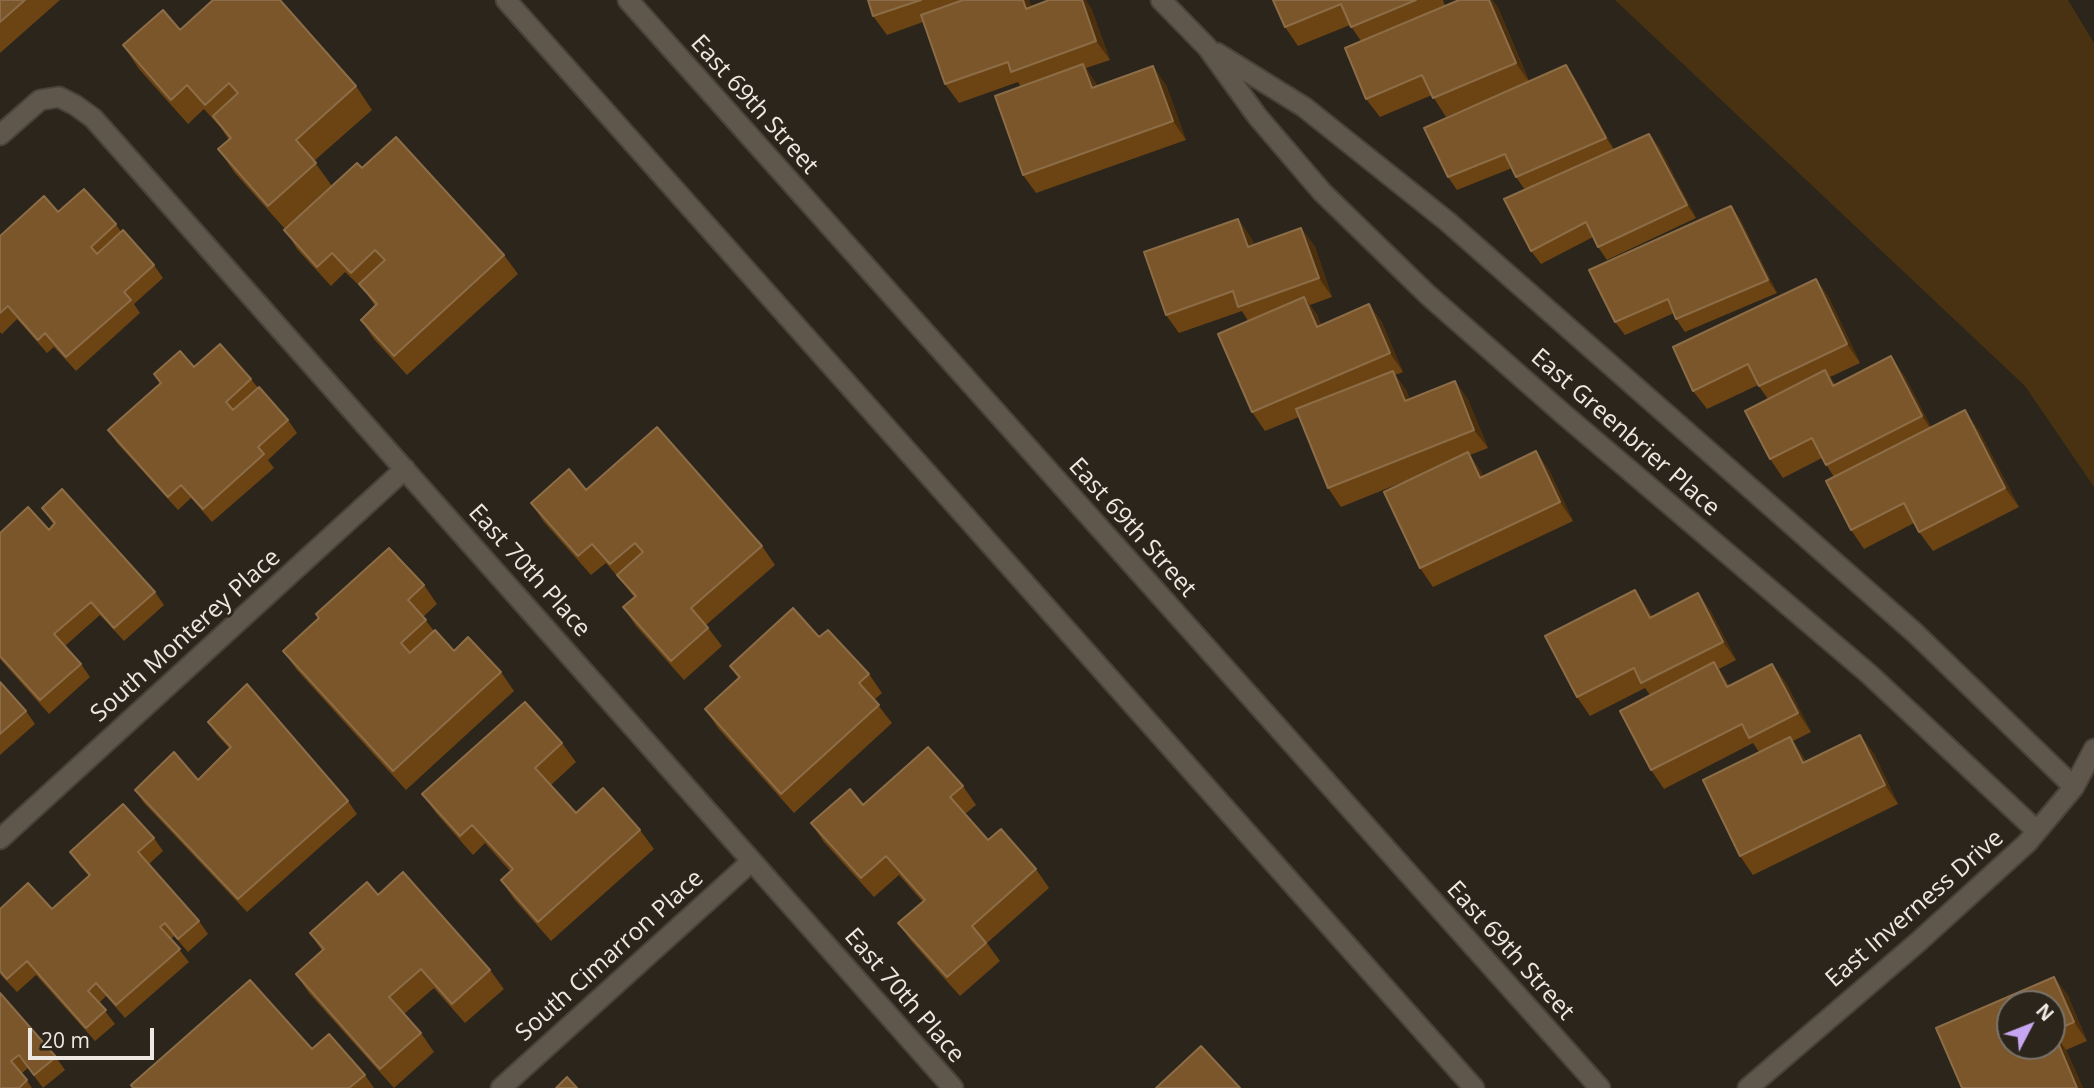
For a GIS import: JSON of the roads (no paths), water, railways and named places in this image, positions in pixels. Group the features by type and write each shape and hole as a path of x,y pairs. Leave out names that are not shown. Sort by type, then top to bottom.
{"street":[{"path":"506,0 1474,1088"},
{"name":"East 69th Street","path":"628,0 1600,1088"},
{"name":"East Greenbrier Place","path":"1161,0 1207,47 1257,116 1322,192 1428,295 1869,674 2037,831"},
{"name":"East Greenbrier Place","path":"1207,47 1304,107 1448,222 1915,633 2074,787"},
{"name":"East 70th Place","path":"0,135 40,100 59,97 75,104 93,118 953,1088"},
{"name":"South Monterey Place","path":"0,839 405,469"},
{"name":"East Inverness Drive","path":"1748,1088 1917,943 2027,843 2074,787 2094,748"},
{"name":"South Cimarron Place","path":"500,1088 752,861"}]}
